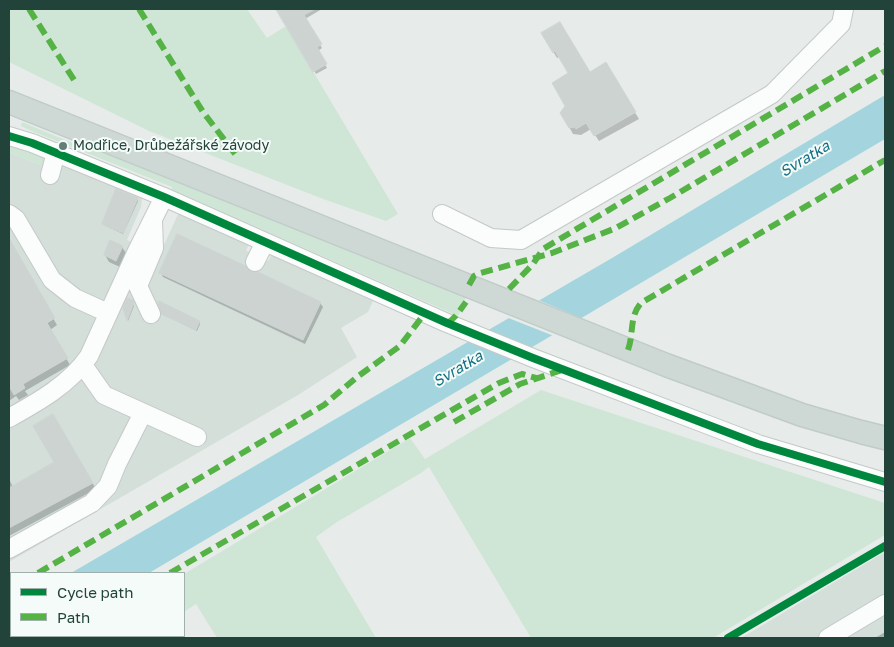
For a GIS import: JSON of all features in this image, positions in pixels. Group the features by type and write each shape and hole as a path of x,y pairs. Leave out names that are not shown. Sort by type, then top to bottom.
{"main road":[{"path":"9,102 590,335 751,397 832,424 885,438"}],"street":[{"path":"442,214 491,238 521,240 772,94 841,24 844,9"},
{"path":"9,136 56,152 164,197 458,328 533,358 758,444 885,482"},
{"path":"50,176 56,152"},
{"path":"9,418 65,382 83,365 164,197"},
{"path":"9,214 16,219 52,280 75,298 108,314"},
{"path":"151,314 138,286 154,248 153,218"},
{"path":"255,262 265,242"},
{"path":"83,365 104,395 197,437"},
{"path":"9,549 92,503 108,486 143,413"},
{"path":"828,638 885,604"}],"shaded area":[{"path":"9,152 45,167 60,167 63,162 136,188 142,199 141,207 127,240 146,248 163,247 180,210 250,243 246,250 267,261 272,253 373,301 368,312 341,328 357,357 298,395 9,562"},
{"path":"885,552 885,638 741,638"}],"green space":[{"path":"9,9 247,9 267,38 286,26 398,214 386,221 323,199 149,131 9,62"},
{"path":"22,122 466,297 458,316 172,190 172,187 29,130 21,126"},
{"path":"9,143 42,155 45,167 9,152"},
{"path":"541,390 885,503 885,535 713,638 531,638 429,467 337,522 316,537 376,638 217,638 196,604 185,611 185,573 410,438 425,459"},
{"path":"79,637 150,637 148,638 77,638"}],"water":[{"name":"Svratka","path":"885,95 885,139 151,572 73,572 612,258"},
{"path":"9,610 10,637 41,637 9,638"}],"pier":[{"path":"536,299 583,319 554,336 506,317"}],"building":[{"path":"276,9 315,9 304,15 322,44 317,47 327,64 313,72"},
{"path":"560,22 590,72 606,62 636,112 594,136 586,123 576,129 575,127 569,128 560,113 565,106 552,83 568,73 555,51 553,53 541,33"},
{"path":"116,189 138,198 123,233 102,224"},
{"path":"177,234 246,266 251,272 258,272 321,302 303,340 159,273"},
{"path":"9,238 55,318 47,323 68,358 23,384 25,388 14,395 9,386"},
{"path":"110,240 123,246 116,261 104,255"},
{"path":"127,298 133,300 134,303 127,321 123,308"},
{"path":"159,301 200,321 196,330 161,314"},
{"path":"53,414 93,483 9,528 9,488 54,462 33,426"}],"marked path":[{"path":"29,9 74,80"},
{"path":"139,9 203,112 236,155"},
{"path":"509,289 533,264 543,249 885,46"},
{"path":"469,285 474,276 481,273 552,253 616,228 885,71"},
{"path":"628,350 633,320 641,303 885,160"},
{"path":"447,323 455,317 466,302"},
{"path":"40,572 324,405 357,377 400,346 425,313"},
{"path":"454,422 520,384 562,370"},
{"path":"172,572 499,383 522,374 536,378"}],"cycle path":[{"path":"9,136 32,143 164,197 447,323 533,358 758,444 885,482"},
{"path":"728,638 885,546"}],"place":[{"name":"Modřice, Drůbežářské závody","path":"63,146"}]}
